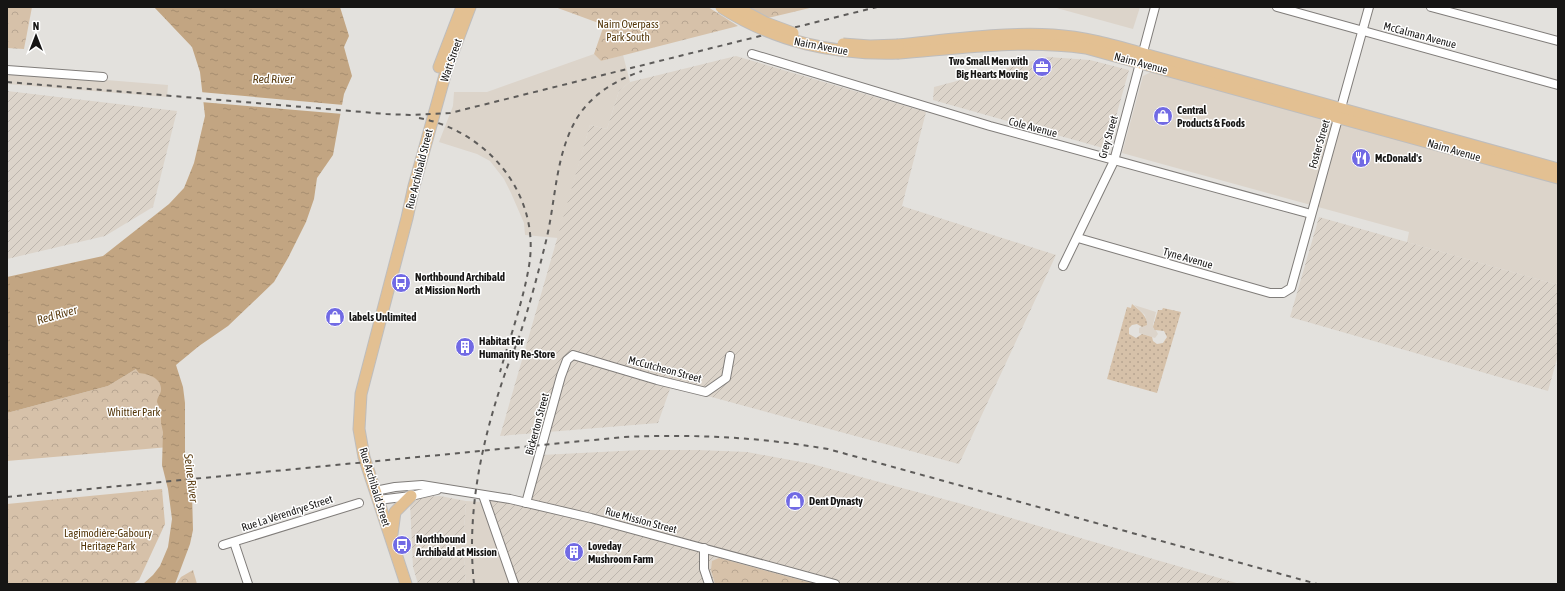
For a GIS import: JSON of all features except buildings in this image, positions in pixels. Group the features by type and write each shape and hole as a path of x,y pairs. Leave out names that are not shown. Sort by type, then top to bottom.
{"main road":[{"name":"Watt Street","path":"430,113 440,64 462,7"},
{"name":"Watt Street","path":"430,113 470,7"},
{"name":"Nairn Avenue","path":"721,7 763,30 799,43 841,52 870,54 1001,36 1045,35 1086,39 1207,81 1268,93 1399,129 1453,139 1499,158 1558,178"},
{"name":"Nairn Avenue","path":"736,7 783,30 821,41 898,49"},
{"name":"Nairn Avenue","path":"1140,58 1220,75 1268,93"},
{"path":"1207,81 1220,75"},
{"name":"Rue Archibald Street","path":"406,584 362,446 359,413 361,394 399,249 430,113"},
{"name":"Nairn Avenue","path":"1399,129 1441,146 1558,169"},
{"path":"1441,146 1453,139"},
{"path":"392,541 394,514 401,504 411,496"}],"street":[{"name":"Grey Street","path":"1063,266 1078,238 1114,161 1140,58 1155,7"},
{"name":"McCalman Avenue","path":"1277,7 1558,85"},
{"name":"Foster Street","path":"1291,288 1369,7"},
{"path":"1431,7 1558,41"},
{"name":"Cole Avenue","path":"752,54 938,109 990,126 1311,214"},
{"path":"7,70 103,77"},
{"name":"Tyne Avenue","path":"1078,238 1270,293 1283,293 1291,288"},
{"name":"McCutcheon Street","path":"573,355 657,380 706,392 726,378 730,356"},
{"name":"Bickerton Street","path":"526,503 566,360 573,355"},
{"name":"Rue Mission Street","path":"377,495 383,488 422,485 526,503 704,548 836,584"},
{"name":"Rue Mission Street","path":"377,495 411,496 439,489"},
{"path":"483,495 514,584"},
{"name":"Rue La Vérendrye Street","path":"223,546 358,502"},
{"path":"234,542 248,584"},
{"path":"704,548 704,569 709,584"}],"shaded area":[{"path":"1053,7 1140,7 1133,29"},
{"path":"594,54 601,61 623,55 630,82 619,91 607,129 590,125 558,238 525,235 524,223 511,193 504,179 490,161 477,154 439,142 453,106 454,92 487,92"},
{"path":"736,56 926,112 902,206 1056,255 959,464 671,386 658,423 500,436 590,125 607,129 619,91 630,82"},
{"path":"1048,57 1090,60 1129,70 1108,145 1103,148 933,100 934,87"},
{"path":"7,72 168,85 167,97 7,84"},
{"path":"1151,72 1558,184 1558,285 1407,242 1409,232 1122,153 1143,76"},
{"path":"7,91 177,111 153,207 105,236 7,259"},
{"path":"1319,217 1558,285 1558,355 1548,391 1290,317"},
{"path":"1134,305 1156,312 1153,325 1158,334 1155,338 1139,333 1139,328 1147,324 1145,315"},
{"path":"641,450 747,452 812,464 962,504 1240,584 514,584 483,495 527,504 541,455"},
{"path":"440,496 466,501 463,545 466,584 418,584 413,567 410,502 422,497"},
{"path":"466,501 483,502 510,584 466,584 463,545"}],"green space":[{"path":"7,7 32,7 24,49 7,48"},
{"name":"Nairn Overpass Park South","path":"555,7 708,7 738,26 601,61 594,54 604,25"},
{"path":"746,7 814,7 768,18"},
{"path":"1132,304 1140,310 1146,319 1147,325 1142,327 1137,324 1132,325 1129,328 1129,334 1136,338 1142,334 1152,337 1153,341 1157,344 1163,343 1167,337 1164,331 1155,330 1153,327 1158,310 1162,310 1163,308 1181,312 1157,393 1107,379 1127,307 1131,308"},
{"name":"Whittier Park","path":"162,368 169,447 7,461 7,413 108,386 136,369"},
{"name":"Lagimodière-Gaboury Heritage Park","path":"162,489 165,524 139,580 133,584 7,584 7,504"},
{"path":"719,558 815,584 715,584 711,570 712,561"},
{"path":"193,570 197,584 176,584 181,577"}],"water":[{"name":"Red River","path":"154,7 340,7 349,36 344,47 352,76 344,94 333,155 317,178 314,199 306,222 274,282 228,326 199,346 176,365 183,387 185,403 185,454 192,492 193,530 190,544 175,584 143,584 160,566 168,547 172,519 168,489 162,465 163,432 161,411 157,402 161,390 159,382 154,377 139,373 136,369 108,386 7,413 7,277 103,256 169,204 184,188 194,163 205,116 200,72 192,47"}],"pier":[{"path":"200,92 344,105 343,114 201,102"}],"railway":[{"path":"7,82 386,114 410,115 450,113 877,7"},
{"path":"474,584 472,528 484,445 499,391 529,307 538,274 546,241 564,147 577,118 583,109 597,95 614,83 642,71"},
{"path":"419,118 444,125 467,137 487,152 504,170 518,191 527,215 531,240 529,266 520,306 500,372"},
{"path":"7,497 624,437 727,437 828,449 1317,584"}],"place":[{"name":"Two Small Men with Big Hearts Moving","path":"1042,67"},
{"name":"Central Products & Foods","path":"1163,116"},
{"name":"McDonald's","path":"1361,158"},
{"name":"Northbound Archibald at Mission North","path":"401,283"},
{"name":"labels Unlimited","path":"335,317"},
{"name":"Habitat For Humanity Re-Store","path":"465,347"},
{"name":"Dent Dynasty","path":"795,501"},
{"name":"Northbound Archibald at Mission","path":"402,545"},
{"name":"Loveday Mushroom Farm","path":"574,552"}],"water label":[{"name":"Seine River","path":"191,478"}]}
